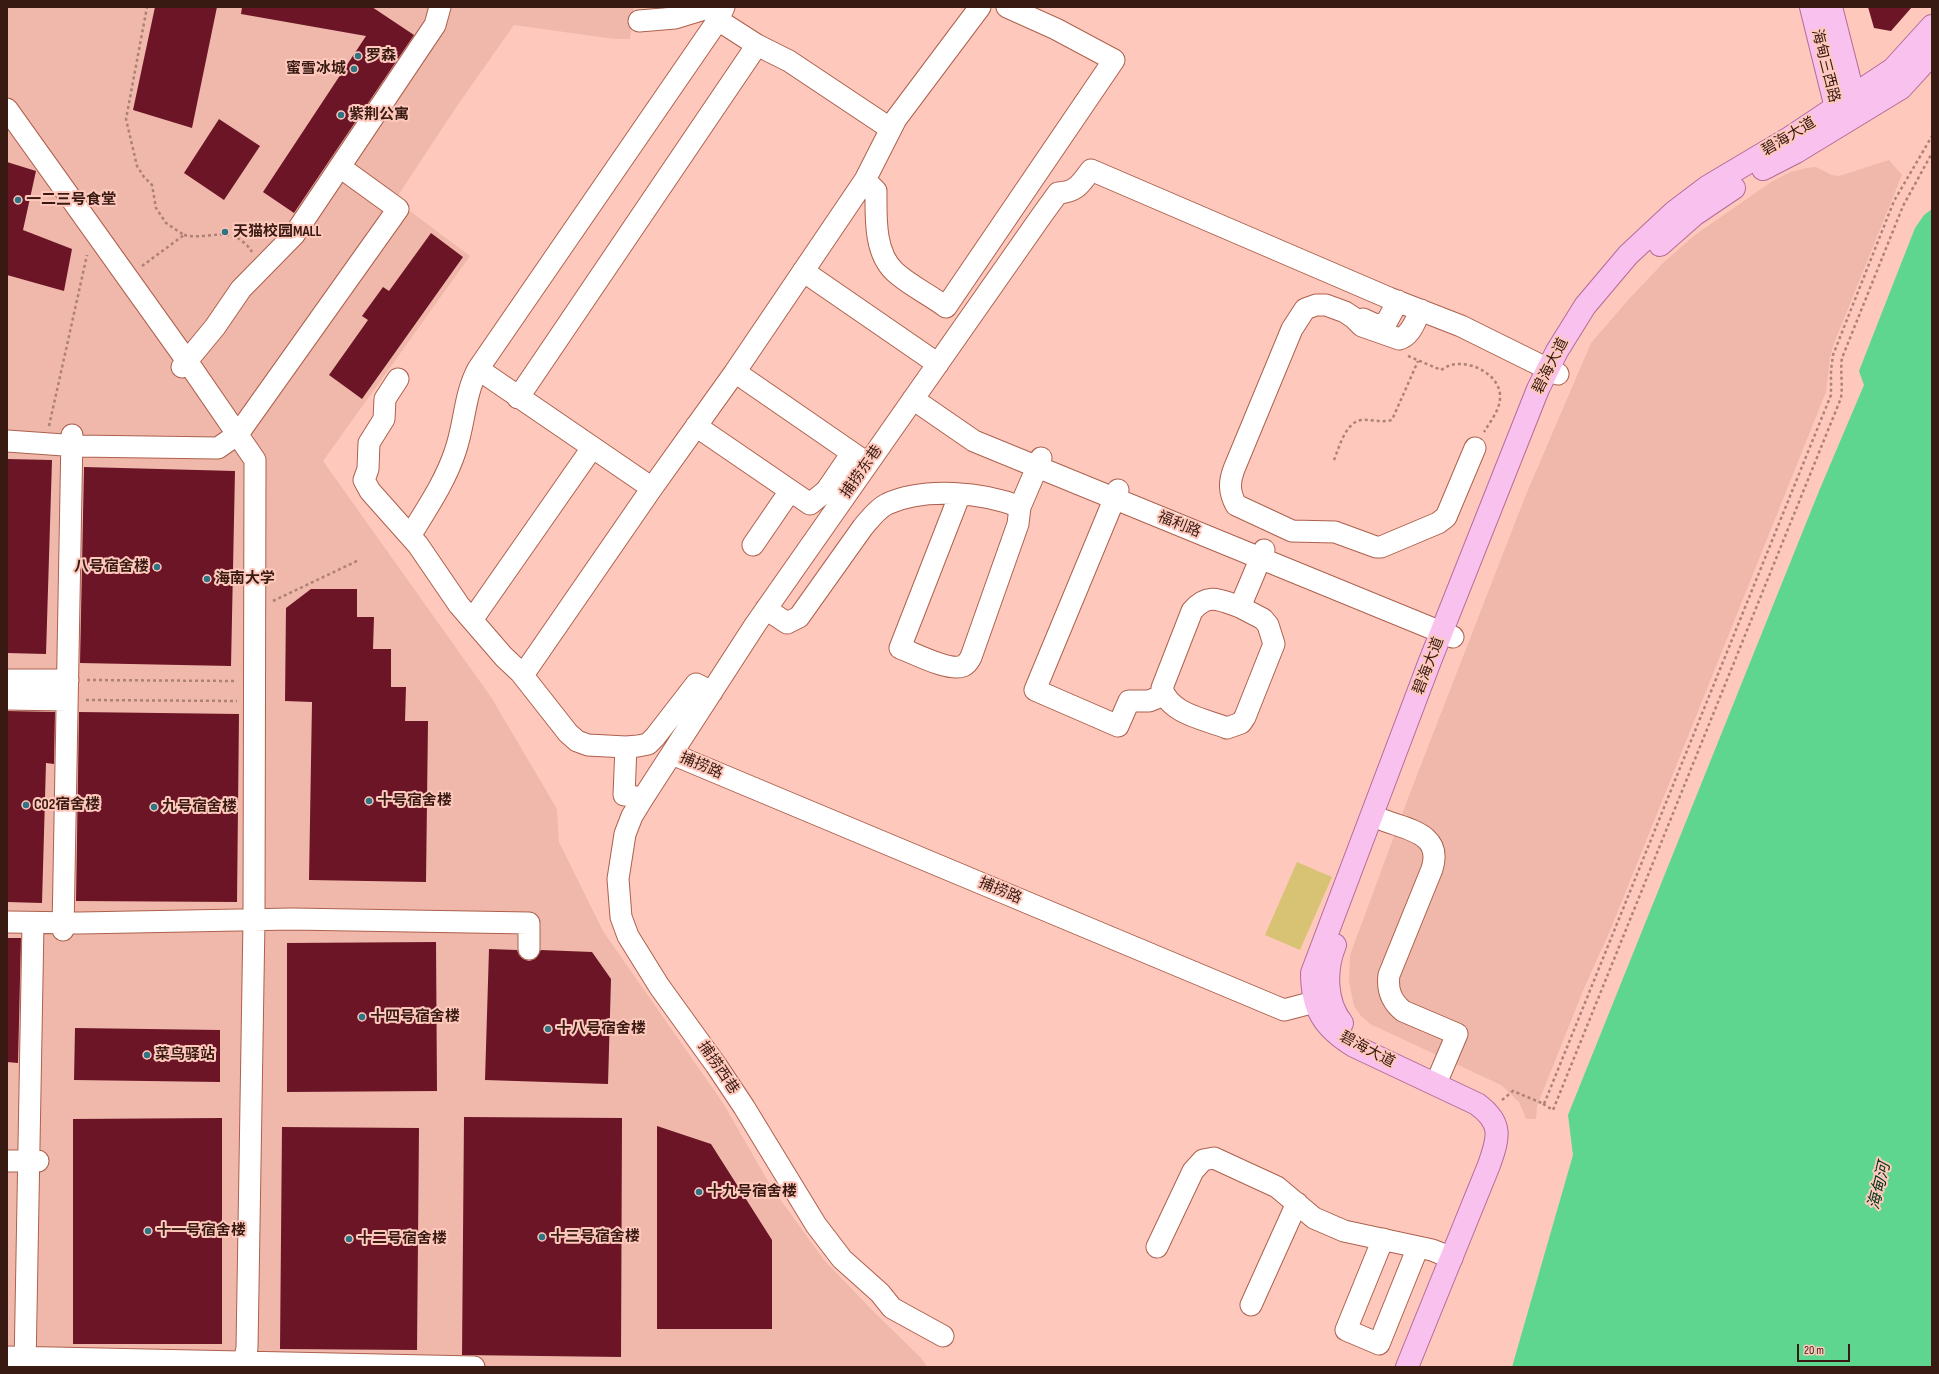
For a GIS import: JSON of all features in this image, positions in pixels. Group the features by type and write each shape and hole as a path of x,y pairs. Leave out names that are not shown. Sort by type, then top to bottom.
{"main road":[{"name":"海甸三西路","path":"1811,7 1847,111"},
{"name":"海甸三西路","path":"1831,7 1847,111"},
{"name":"碧海大道","path":"1419,1367 1510,1140 1511,1127 1508,1118 1497,1104 1474,1090 1355,1034 1338,1018 1312,985 1312,973 1553,372 1604,302 1628,276 1676,231 1715,200 1744,181 1796,152 1847,111 1893,69 1932,26"},
{"name":"碧海大道","path":"1847,111 1901,88 1932,54"},
{"name":"碧海大道","path":"1407,1367 1493,1154 1497,1134 1496,1125 1493,1117 1477,1104 1344,1040 1328,1027 1322,1017 1323,1000 1334,949 1383,820 1449,630"}],"street":[{"path":"184,364 215,327 241,290 294,235 435,25 440,7"},
{"path":"523,675 652,488 735,372 865,180 896,119 980,7"},
{"path":"865,180 876,191 878,230 880,245 885,260 895,272 946,307 1114,60 1046,16 1007,7"},
{"path":"639,21 669,13 718,11 757,45 795,64 891,129"},
{"path":"410,536 436,494 447,472 461,433 470,383 478,369 718,11"},
{"path":"518,398 757,45"},
{"path":"7,109 92,234 231,432 256,460 255,610 249,691"},
{"path":"7,122 92,234 127,277 184,364"},
{"path":"7,433 46,439 72,440 213,437 231,432 253,411 398,209 340,167"},
{"name":"捕捞东巷","path":"672,754 766,609 860,458 916,395 1058,193 1069,192 1079,186 1091,170 1398,301"},
{"path":"803,271 938,364"},
{"path":"1475,448 1453,503 1442,521 1381,547 1376,547 1335,532 1292,531 1236,505 1231,496 1229,486 1231,477 1292,329 1305,309 1321,305 1336,308 1354,318 1376,325 1386,323 1398,301 1491,339 1553,372"},
{"path":"949,303 971,318"},
{"path":"1354,318 1362,326 1394,338 1401,338 1410,332 1421,310"},
{"path":"478,369 518,398 652,488"},
{"path":"696,426 810,504 826,491 860,458 735,372"},
{"path":"398,379 385,399 384,419 369,443 368,469 364,480 370,491 418,545 459,606 523,675 568,733 577,741 588,745 626,747 648,744 696,684 712,692"},
{"name":"福利路","path":"916,395 974,441 1039,463 1449,630"},
{"path":"231,432 246,461 249,691 247,1340 239,1365"},
{"path":"7,442 46,439"},
{"path":"63,927 72,440"},
{"path":"472,620 592,448"},
{"path":"960,494 900,648 950,667 962,666 967,663 971,657 1018,524 1020,507 1039,463"},
{"path":"753,545 790,491"},
{"path":"766,609 787,623 799,617 863,527 874,514 887,504 925,495 960,494 992,497 1020,507"},
{"path":"1116,494 1035,690 1118,726 1128,701 1149,701 1164,695"},
{"path":"1240,607 1263,554"},
{"path":"1213,599 1240,607 1263,619 1268,625 1274,644 1241,723 1227,728 1181,710 1169,702 1164,695 1162,688 1192,611 1198,604 1205,600 1213,599"},
{"path":"7,680 67,690"},
{"path":"7,699 67,690"},
{"path":"626,747 624,795 643,798"},
{"name":"捕捞路","path":"672,754 1284,1010 1323,1000"},
{"name":"捕捞西巷","path":"672,754 632,816 625,834 618,879 621,917 628,936 659,986 740,1101 816,1224 842,1259 880,1293 892,1308 943,1336"},
{"path":"1383,820 1420,834 1429,840 1434,849 1435,859 1389,975 1388,986 1390,995 1396,1005 1403,1011 1460,1027 1440,1074"},
{"path":"7,922 37,927 248,923 376,926 529,934"},
{"path":"7,933 37,927"},
{"path":"37,927 33,1161 25,1361 474,1367"},
{"path":"1157,1247 1190,1175 1200,1162 1206,1158 1214,1158 1277,1187 1314,1218 1344,1231 1432,1250 1452,1258"},
{"path":"7,1161 33,1161"},
{"path":"1251,1305 1297,1204"},
{"path":"1383,1239 1346,1330 1379,1344 1418,1247"}],"path":[{"path":"146,7 126,119 137,166 144,178 152,185 156,208 166,223 184,235 195,237 220,234 233,236 247,246 261,268"},
{"path":"1540,1103 1544,1104 1831,395 1831,370 1833,355 1894,201 1932,136"},
{"path":"1497,1104 1513,1091 1553,1110 1841,398 1842,386 1840,371 1842,358 1903,206 1932,153"},
{"path":"46,439 92,234"},
{"path":"127,277 184,235"},
{"path":"1401,338 1405,354 1418,361 1440,370 1450,365 1463,364 1488,374 1496,382 1500,397 1499,405 1475,448"},
{"path":"1334,460 1347,432 1355,423 1360,420 1382,422 1392,420 1418,361"},
{"path":"255,610 359,560"},
{"path":"67,690 249,691"},
{"path":"67,690 249,691"}],"shaded area":[{"name":"海南大学","path":"7,7 634,7 630,39 614,39 514,25 457,106 395,200 470,256 323,461 491,697 557,809 559,842 603,931 723,1103 772,1188 824,1260 921,1358 927,1367 7,1367"},
{"path":"1889,160 1902,175 1833,346 1826,392 1610,931 1585,986 1537,1106 1536,1119 1526,1119 1519,1102 1501,1085 1370,1024 1361,1016 1354,1006 1349,982 1350,955 1410,793 1525,497 1591,343 1629,299 1665,261 1695,235 1771,182 1790,172 1806,168 1816,167 1832,175 1839,176"},
{"path":"1297,862 1332,877 1300,950 1265,935"}],"water":[{"name":"海甸河","path":"1932,209 1932,1367 1512,1367 1573,1155 1568,1115 1819,491 1864,385 1859,371 1915,228 1924,215"}],"building":[{"path":"155,7 217,7 192,128 133,110"},
{"name":"紫荆公寓","path":"242,7 372,7 414,35 294,213 263,192 366,36 241,14"},
{"path":"1868,7 1912,7 1891,31 1874,28"},
{"path":"219,119 260,146 224,200 184,173"},
{"name":"一二三号食堂","path":"7,162 36,171 23,230 72,249 64,291 7,275"},
{"path":"431,233 463,257 362,399 329,375 368,320 362,316 383,287 389,291"},
{"path":"7,459 52,460 46,654 7,653"},
{"name":"八号宿舍楼","path":"84,467 235,471 231,666 80,663"},
{"name":"十号宿舍楼","path":"311,589 357,589 357,617 374,617 373,649 391,649 391,687 406,687 405,721 428,721 426,882 309,880 312,702 285,701 286,608"},
{"name":"C02宿舍楼","path":"7,711 55,712 54,764 46,763 42,903 7,902"},
{"name":"九号宿舍楼","path":"79,712 239,714 237,902 76,901"},
{"path":"8,938 21,938 18,1063 7,1062"},
{"name":"十四号宿舍楼","path":"436,942 437,1091 287,1092 287,943"},
{"name":"十八号宿舍楼","path":"489,949 517,950 523,959 529,961 535,959 541,950 592,952 611,979 608,1084 485,1080"},
{"name":"菜鸟驿站","path":"75,1028 220,1030 220,1082 74,1080"},
{"name":"十三号宿舍楼","path":"464,1117 622,1118 621,1357 462,1355"},
{"name":"十一号宿舍楼","path":"222,1118 222,1344 73,1344 73,1119"},
{"name":"十九号宿舍楼","path":"657,1126 711,1144 772,1240 772,1329 657,1329"},
{"name":"十二号宿舍楼","path":"282,1127 419,1128 417,1350 280,1349"}],"place":[{"name":"罗森","path":"358,56"},
{"name":"蜜雪冰城","path":"354,69"},
{"name":"紫荆公寓","path":"341,115"},
{"name":"一二三号食堂","path":"18,200"},
{"name":"天猫校园MALL","path":"225,232"},
{"name":"八号宿舍楼","path":"157,567"},
{"name":"海南大学","path":"207,579"},
{"name":"十号宿舍楼","path":"369,801"},
{"name":"C02宿舍楼","path":"26,805"},
{"name":"九号宿舍楼","path":"154,807"},
{"name":"十四号宿舍楼","path":"362,1017"},
{"name":"十八号宿舍楼","path":"548,1029"},
{"name":"菜鸟驿站","path":"147,1055"},
{"name":"十九号宿舍楼","path":"699,1192"},
{"name":"十一号宿舍楼","path":"148,1231"},
{"name":"十三号宿舍楼","path":"542,1237"},
{"name":"十二号宿舍楼","path":"349,1239"}]}
